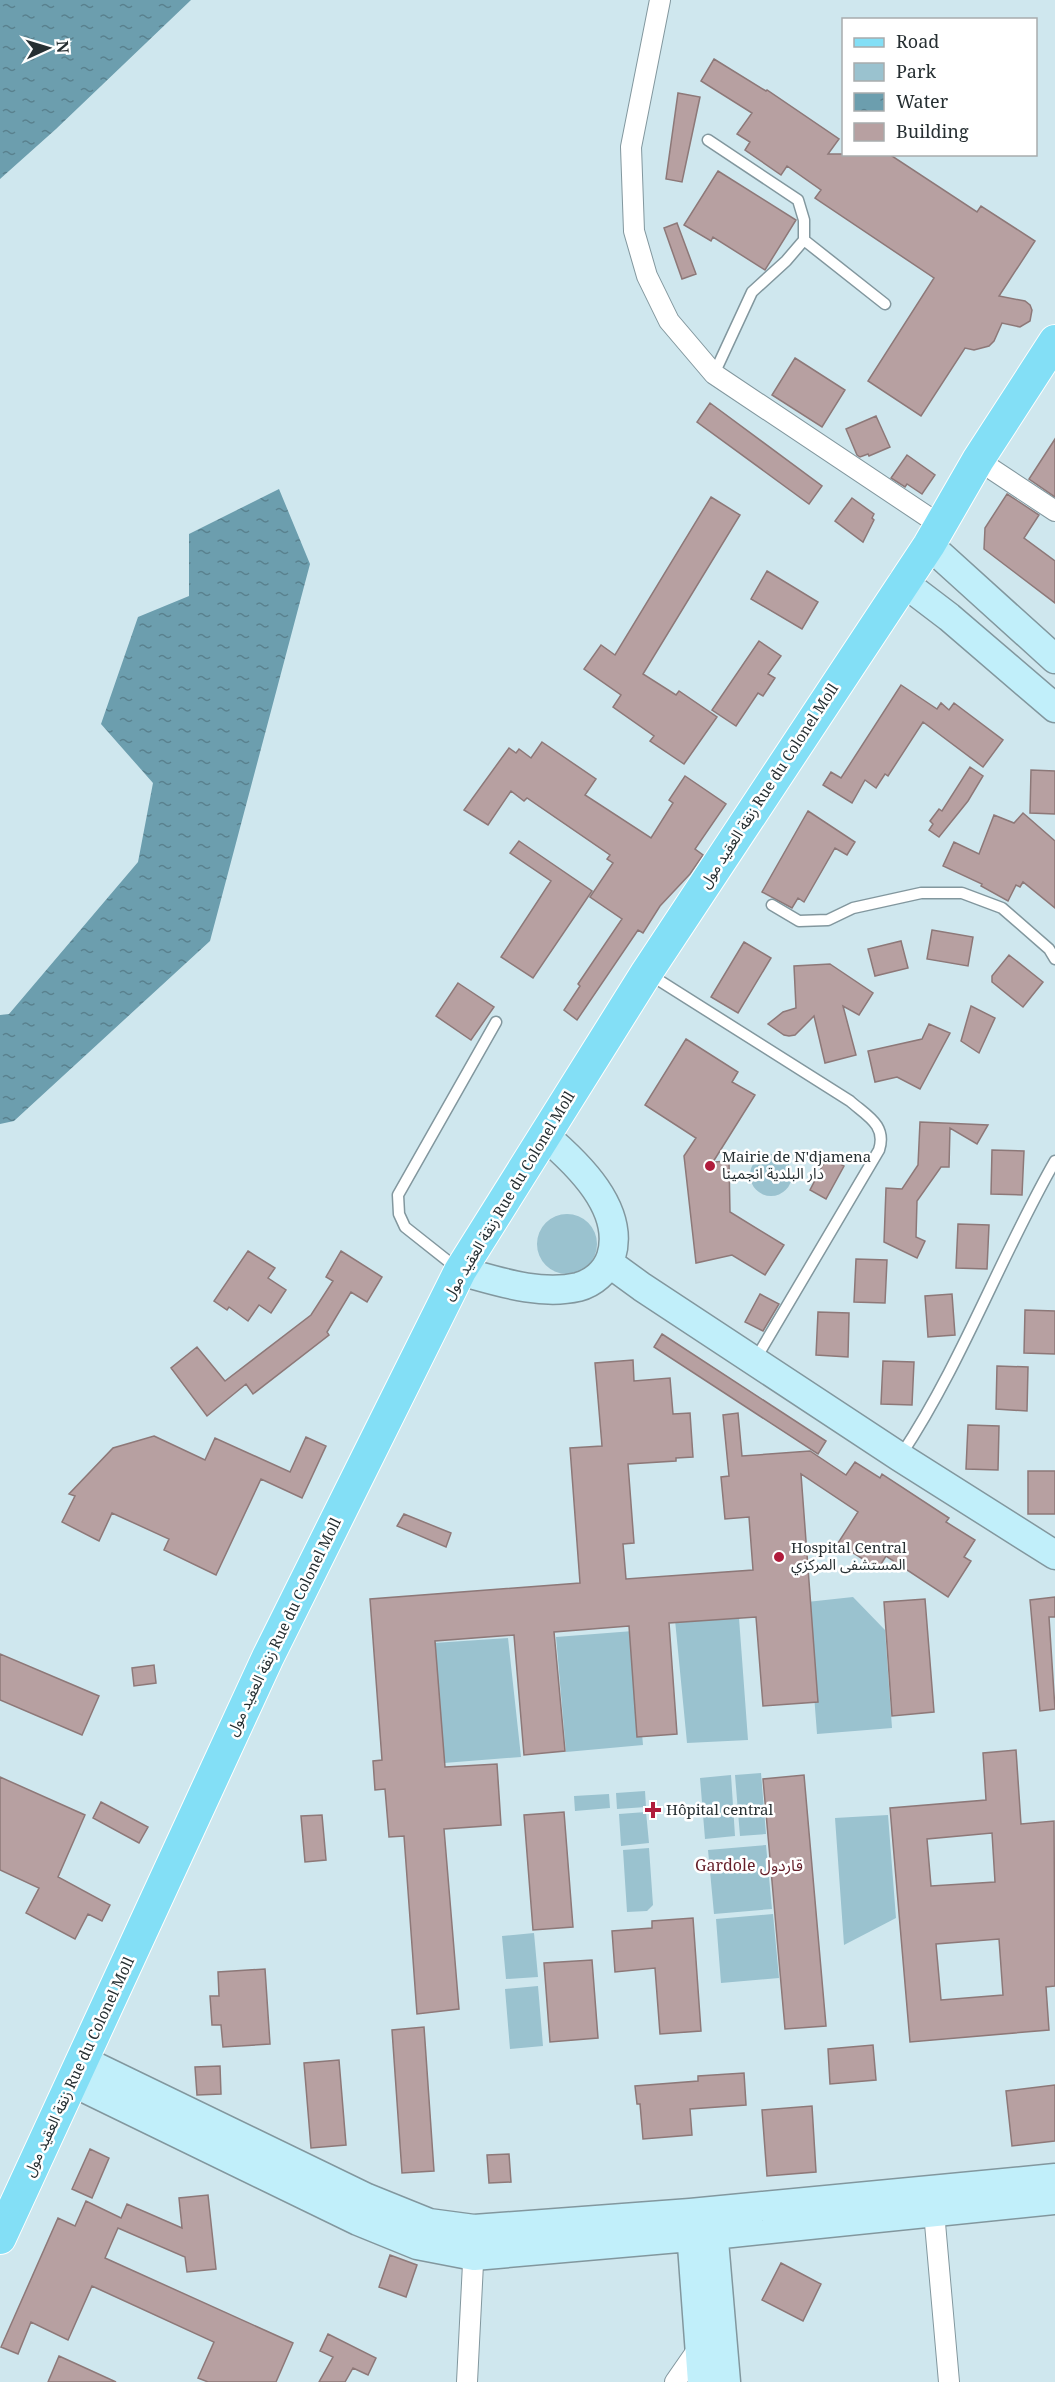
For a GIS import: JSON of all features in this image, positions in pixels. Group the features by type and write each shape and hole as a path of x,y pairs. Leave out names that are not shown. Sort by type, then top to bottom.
{"main road":[{"name":"زنقة العقيد مول Rue du Colonel Moll","path":"0,2238 268,1657 460,1271 647,972 935,535 978,460 1055,340"}],"street":[{"path":"660,0 631,147 634,231 647,276 669,321 714,374 935,535 997,609 1055,659"},
{"path":"978,460 1055,511"},
{"path":"903,582 949,617 1055,708"},
{"path":"460,1271 494,1281 557,1290 576,1287 592,1281 609,1263 613,1250 613,1229 606,1207 576,1166 544,1135"},
{"path":"609,1263 900,1457 1055,1555"},
{"path":"77,2071 358,2221 417,2244 474,2242 702,2224 934,2212 1055,2200"},
{"path":"702,2224 1055,2178"},
{"path":"934,2212 949,2382"},
{"path":"702,2224 700,2346 702,2382"},
{"path":"702,2224 726,2382"},
{"path":"466,2382 474,2242"},
{"path":"675,2382 700,2346"}],"lane":[{"path":"708,140 798,200 804,220 804,240 786,261 752,292 714,374"},
{"path":"804,240 885,304"},
{"path":"771,905 799,921 828,920 853,909 921,893 962,893 1002,908 1053,950"},
{"path":"647,972 850,1101 879,1126 882,1139 879,1150 755,1360"},
{"path":"460,1271 405,1227 399,1214 399,1195 496,1022"},
{"path":"900,1457 923,1422 975,1320 1027,1209 1055,1161"}],"green space":[{"path":"771,1154 786,1160 792,1175 786,1190 771,1196 756,1190 750,1175 756,1160"},
{"path":"561,1214 573,1214 584,1219 592,1227 597,1244 595,1256 584,1269 573,1274 561,1274 550,1269 542,1261 537,1250 537,1238 542,1227 550,1219"},
{"path":"853,1597 885,1630 892,1728 817,1734 807,1602"},
{"path":"739,1618 748,1740 687,1743 675,1620"},
{"path":"633,1631 643,1745 566,1752 556,1637"},
{"path":"508,1638 521,1757 444,1763 434,1643"},
{"path":"761,1773 766,1834 740,1836 735,1775"},
{"path":"731,1775 735,1836 705,1839 700,1778"},
{"path":"645,1791 646,1807 617,1809 616,1793"},
{"path":"609,1794 610,1808 575,1811 574,1796"},
{"path":"646,1812 649,1843 621,1846 619,1814"},
{"path":"888,1815 896,1918 844,1945 835,1818"},
{"path":"766,1845 772,1909 714,1914 708,1850"},
{"path":"649,1848 653,1905 647,1911 627,1912 623,1850"},
{"path":"773,1914 779,1978 721,1983 716,1919"},
{"path":"534,1933 538,1977 506,1979 502,1936"},
{"path":"538,1986 543,2046 510,2049 505,1989"}],"water":[{"path":"0,0 191,0 56,129 0,179"},
{"path":"279,489 310,564 210,941 14,1121 0,1124 0,1015 9,1014 138,862 153,783 101,724 138,617 189,596 189,534"}],"building":[{"path":"714,59 767,90 839,139 828,154 892,156 977,212 981,206 1035,241 999,296 1025,301 1030,305 1032,310 1030,321 1020,327 1002,323 994,341 989,346 974,350 965,348 921,416 868,381 934,278 815,198 821,190 787,166 781,175 745,150 750,142 737,134 752,113 701,81"},
{"path":"678,93 700,97 682,182 666,179"},
{"path":"718,171 796,220 765,270 713,237 711,241 684,225"},
{"path":"677,223 696,274 682,279 664,228"},
{"path":"795,358 845,390 822,427 772,395"},
{"path":"710,403 822,486 809,504 697,422"},
{"path":"876,416 890,447 869,456 868,454 860,457 846,429"},
{"path":"1055,439 1055,497 1029,479"},
{"path":"907,455 935,475 922,494 907,484 905,487 891,478"},
{"path":"1007,494 1039,515 1024,538 1055,561 1055,603 984,549 985,528"},
{"path":"711,497 740,515 643,674 676,695 679,691 717,717 684,764 650,741 654,736 613,707 621,695 584,669 601,645 615,655"},
{"path":"852,498 874,514 872,518 874,520 863,542 835,521"},
{"path":"767,571 818,602 802,629 751,599"},
{"path":"759,641 781,656 768,674 775,678 763,696 758,693 736,726 712,710"},
{"path":"901,685 937,709 941,703 949,710 954,703 1003,740 983,767 923,722 888,776 885,774 876,788 865,780 852,803 823,785 831,772 841,778"},
{"path":"542,742 596,779 585,795 651,838 673,803 669,800 685,776 726,804 695,849 703,855 690,874 660,906 643,933 638,930 577,1020 564,1010 580,986 578,984 622,919 590,897 613,863 607,859 610,855 527,798 524,801 511,791 488,825 464,810 509,748 516,753 519,749 531,758"},
{"path":"970,767 983,776 968,801 939,837 929,830 933,824 930,821 939,809 942,811"},
{"path":"1031,770 1055,771 1055,814 1030,813"},
{"path":"808,811 855,842 847,855 835,848 804,902 798,898 792,908 762,892"},
{"path":"1023,813 1055,841 1055,908 1023,882 1020,887 1016,885 1008,901 981,886 982,884 943,866 954,842 979,854 994,815 1014,823"},
{"path":"519,841 592,891 533,978 501,957 551,881 510,853"},
{"path":"932,930 973,937 968,966 927,959"},
{"path":"901,941 908,968 875,976 868,949"},
{"path":"744,942 771,958 738,1013 711,997"},
{"path":"1009,955 1043,982 1023,1007 992,982 992,976"},
{"path":"830,964 873,993 859,1015 843,1006 856,1055 825,1063 814,1016 795,1035 784,1035 768,1024 783,1012 796,1008 794,966"},
{"path":"458,983 494,1007 471,1040 436,1016"},
{"path":"971,1006 995,1018 979,1053 961,1041"},
{"path":"929,1024 950,1033 920,1089 897,1077 875,1082 868,1051 922,1039"},
{"path":"686,1039 738,1072 732,1082 755,1095 713,1162 729,1161 730,1212 784,1245 765,1275 732,1255 696,1263 684,1156 696,1138 645,1105"},
{"path":"920,1122 988,1125 977,1144 950,1128 949,1167 941,1167 917,1201 916,1237 925,1241 917,1258 884,1242 886,1188 902,1189 918,1165"},
{"path":"992,1150 1024,1151 1022,1195 991,1194"},
{"path":"827,1157 844,1166 826,1199 810,1190"},
{"path":"958,1224 989,1225 987,1269 956,1268"},
{"path":"248,1251 275,1268 268,1278 286,1290 271,1313 259,1305 248,1321 229,1307 227,1310 214,1301"},
{"path":"341,1251 382,1277 367,1302 351,1292 327,1332 329,1335 253,1394 246,1384 207,1416 171,1368 197,1347 225,1381 311,1315 333,1281 326,1277"},
{"path":"856,1259 887,1260 885,1303 854,1302"},
{"path":"760,1294 779,1304 763,1331 745,1322"},
{"path":"952,1294 955,1335 928,1337 925,1296"},
{"path":"1025,1310 1055,1311 1055,1354 1024,1353"},
{"path":"818,1312 849,1313 848,1357 816,1355"},
{"path":"662,1334 826,1441 818,1454 654,1347"},
{"path":"633,1360 634,1381 670,1378 673,1414 690,1413 693,1457 676,1458 676,1461 628,1464 634,1543 623,1544 626,1579 753,1570 749,1517 725,1519 721,1477 729,1476 723,1415 738,1413 742,1456 810,1451 846,1475 855,1462 880,1478 882,1474 949,1518 946,1522 975,1540 964,1557 971,1561 948,1597 886,1556 878,1569 838,1543 858,1512 801,1474 818,1702 763,1706 756,1617 669,1623 677,1734 637,1737 629,1626 554,1632 565,1751 524,1755 514,1635 435,1641 445,1767 497,1764 501,1825 444,1829 459,2009 417,2014 404,1836 389,1837 385,1789 375,1790 373,1761 382,1760 370,1599 580,1583 570,1448 602,1446 595,1363"},
{"path":"883,1361 914,1362 912,1405 881,1404"},
{"path":"997,1366 1028,1367 1027,1411 996,1409"},
{"path":"968,1425 999,1426 998,1470 966,1469"},
{"path":"154,1436 205,1460 215,1438 290,1472 306,1437 326,1446 302,1498 261,1479 216,1575 164,1550 169,1539 112,1513 99,1541 62,1522 75,1496 69,1494 113,1448"},
{"path":"1028,1471 1055,1471 1055,1514 1028,1514"},
{"path":"404,1514 451,1533 446,1547 397,1526"},
{"path":"1055,1597 1055,1617 1049,1617 1055,1709 1040,1711 1030,1600"},
{"path":"925,1599 934,1712 892,1716 884,1602"},
{"path":"0,1654 99,1696 82,1735 0,1700"},
{"path":"154,1665 156,1683 134,1686 132,1668"},
{"path":"1016,1750 1021,1824 1054,1821 1055,1986 1046,1987 1049,2030 910,2042 890,1808 986,1800 983,1753","holes":["992,1833 995,1882 931,1886 927,1839","999,1939 1003,1995 941,2000 936,1944"]},
{"path":"804,1775 826,2026 785,2029 763,1779"},
{"path":"0,1777 85,1815 58,1877 110,1905 102,1921 88,1914 75,1939 26,1913 39,1888 0,1870"},
{"path":"101,1802 148,1827 139,1843 93,1818"},
{"path":"564,1812 573,1927 533,1930 524,1815"},
{"path":"322,1815 326,1860 305,1862 301,1816"},
{"path":"693,1918 701,2031 660,2034 655,1968 615,1972 612,1931 652,1928 652,1921"},
{"path":"592,1960 598,2038 550,2042 544,1963"},
{"path":"265,1969 270,2044 223,2047 221,2025 212,2025 210,1996 219,1996 218,1972"},
{"path":"424,2027 434,2171 402,2173 392,2030"},
{"path":"873,2045 876,2080 830,2084 828,2049"},
{"path":"339,2060 346,2145 311,2148 304,2063"},
{"path":"220,2066 221,2094 197,2095 195,2067"},
{"path":"744,2073 746,2105 690,2109 692,2135 643,2139 640,2104 637,2104 635,2086 698,2081 698,2076"},
{"path":"1055,2085 1055,2141 1012,2146 1006,2091"},
{"path":"812,2106 816,2172 767,2176 762,2110"},
{"path":"90,2149 109,2158 92,2198 72,2189"},
{"path":"509,2154 511,2182 489,2183 487,2155"},
{"path":"208,2195 216,2269 187,2272 185,2257 118,2228 105,2258 293,2343 276,2382 208,2382 198,2378 214,2342 92,2286 68,2340 31,2322 18,2354 1,2347 58,2218 75,2226 86,2201 121,2218 127,2204 182,2228 179,2198"},
{"path":"390,2255 417,2265 406,2297 379,2287"},
{"path":"781,2263 821,2284 803,2321 762,2300"},
{"path":"328,2334 376,2358 368,2375 353,2368 345,2382 319,2382 333,2357 320,2351"},
{"path":"59,2356 116,2382 48,2382"}],"place":[{"name":"Mairie de N'djamena دار البلدية انجمينا","path":"710,1166"},
{"name":"Hospital Central المستشفى المركزي","path":"779,1557"},
{"name":"Hôpital central","path":"653,1810"}],"district":[{"name":"Gardole قاردول","path":"749,1865"}]}
